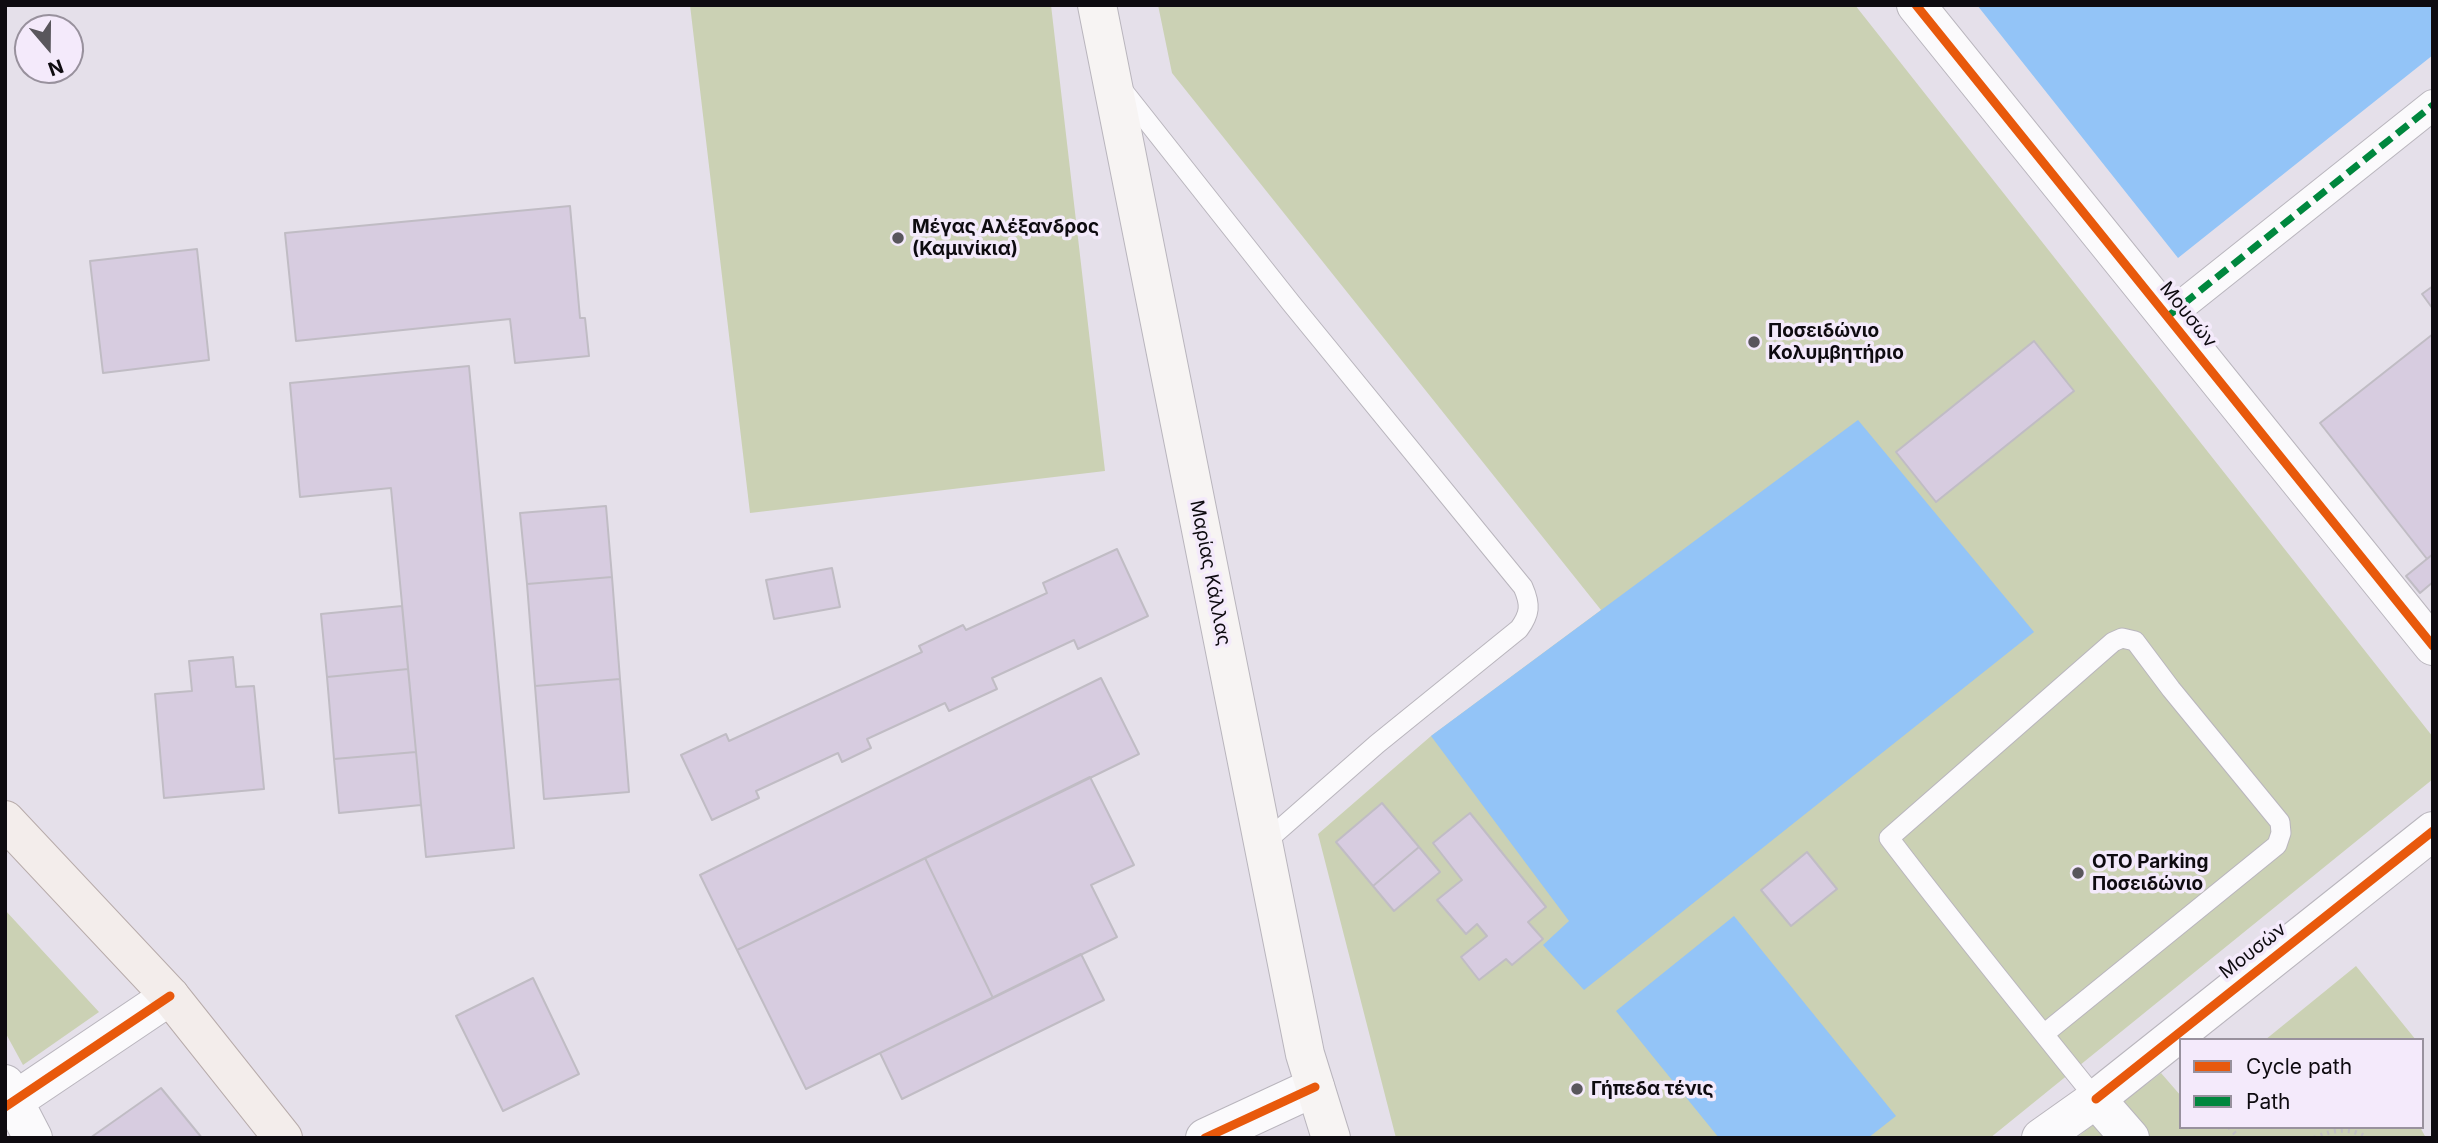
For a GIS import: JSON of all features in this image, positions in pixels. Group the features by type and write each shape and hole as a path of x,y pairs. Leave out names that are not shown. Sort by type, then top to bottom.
{"main road":[{"name":"Μαρίας Κάλλας","path":"1097,5 1305,1054 1331,1138"},
{"path":"5,820 170,996 283,1138"}],"street":[{"name":"Μουσών","path":"1916,5 2433,646"},
{"path":"2167,317 2433,105"},
{"name":"Μουσών","path":"2041,1138 2096,1098 2433,831"},
{"path":"33,1138 8,1097 170,996"},
{"path":"1205,1138 1315,1087"},
{"path":"2096,1098 2130,1138"}],"lane":[{"path":"1111,74 1291,303 1523,587 1530,601 1528,617 1518,629 1377,744 1263,844"},
{"path":"2044,1034 2277,845 2281,833 2280,822 2171,689 2136,641 2122,638 2113,642 1889,838 2044,1034 2096,1098"}],"path":[{"path":"2314,1138 2339,1130 2353,1130 2367,1138"}],"green space":[{"name":"Μέγας Αλέξανδρος (Καμινίκια)","path":"690,5 1051,5 1105,471 750,513"},
{"name":"Ποσειδώνιο Κολυμβητήριο","path":"1158,5 1855,5 2433,737 2433,779 1990,1138 1396,1138 1318,834 1431,736 1601,610 1172,73"},
{"path":"5,910 99,1012 23,1065 5,1032"},
{"path":"2356,966 2414,1038 2267,1038"},
{"path":"2161,1073 2179,1094 2179,1129 2421,1129 2426,1138 2076,1138"}],"water":[{"path":"1977,5 2433,5 2433,55 2178,258"},
{"path":"1858,420 2034,632 1584,990 1543,945 1569,921 1431,736"},
{"path":"1734,916 1896,1116 1868,1138 1719,1138 1616,1011"}],"building":[{"path":"570,206 580,318 585,318 589,356 515,363 510,319 296,341 285,233"},
{"path":"197,249 209,360 103,373 90,261"},
{"path":"2433,286 2433,309 2422,294"},
{"path":"2433,334 2433,554 2427,559 2320,423"},
{"path":"2034,341 2074,391 1936,502 1896,452"},
{"path":"469,366 514,848 426,857 391,488 300,497 290,383"},
{"path":"606,506 612,577 527,584 520,513"},
{"path":"1117,549 1148,616 1078,649 1074,640 992,678 997,689 949,711 945,703 867,739 871,748 842,762 838,753 756,791 759,798 712,820 681,755 726,734 729,741 922,652 919,646 963,625 966,630 1047,593 1043,583"},
{"path":"2433,554 2433,582 2420,593 2406,576"},
{"path":"832,568 840,607 774,619 766,580"},
{"path":"612,577 620,679 535,686 527,584"},
{"path":"402,606 408,669 327,677 321,614"},
{"path":"233,657 236,687 254,686 264,789 164,798 155,694 192,691 189,661"},
{"path":"408,669 416,752 334,759 327,677"},
{"path":"1101,678 1139,754 737,950 700,875"},
{"path":"620,679 629,792 544,799 535,686"},
{"path":"416,752 421,805 339,813 334,759"},
{"path":"1090,777 1134,865 1091,885 1117,937 993,998 925,858"},
{"path":"1382,803 1419,847 1373,886 1336,842"},
{"path":"1470,813 1546,907 1528,922 1543,939 1512,965 1506,959 1479,980 1461,957 1487,936 1477,924 1466,934 1437,900 1462,880 1433,843"},
{"path":"1419,847 1440,872 1394,911 1373,886"},
{"path":"1807,852 1837,889 1791,926 1761,890"},
{"path":"925,858 993,998 806,1089 737,950"},
{"path":"1081,954 1104,1000 902,1099 880,1053"},
{"path":"533,978 579,1074 503,1111 456,1016"},
{"path":"161,1088 202,1138 90,1138"}],"marked path":[{"path":"2167,317 2433,105"}],"cycle path":[{"path":"1916,5 2433,646"},
{"path":"2096,1099 2433,831"},
{"path":"5,1107 170,996"},
{"path":"1205,1138 1315,1087"}],"place":[{"name":"Μέγας Αλέξανδρος (Καμινίκια)","path":"898,238"},
{"name":"Ποσειδώνιο Κολυμβητήριο","path":"1754,342"},
{"name":"ΟΤΟ Parking Ποσειδώνιο","path":"2078,873"},
{"name":"Γήπεδα τένις","path":"1577,1089"}]}
